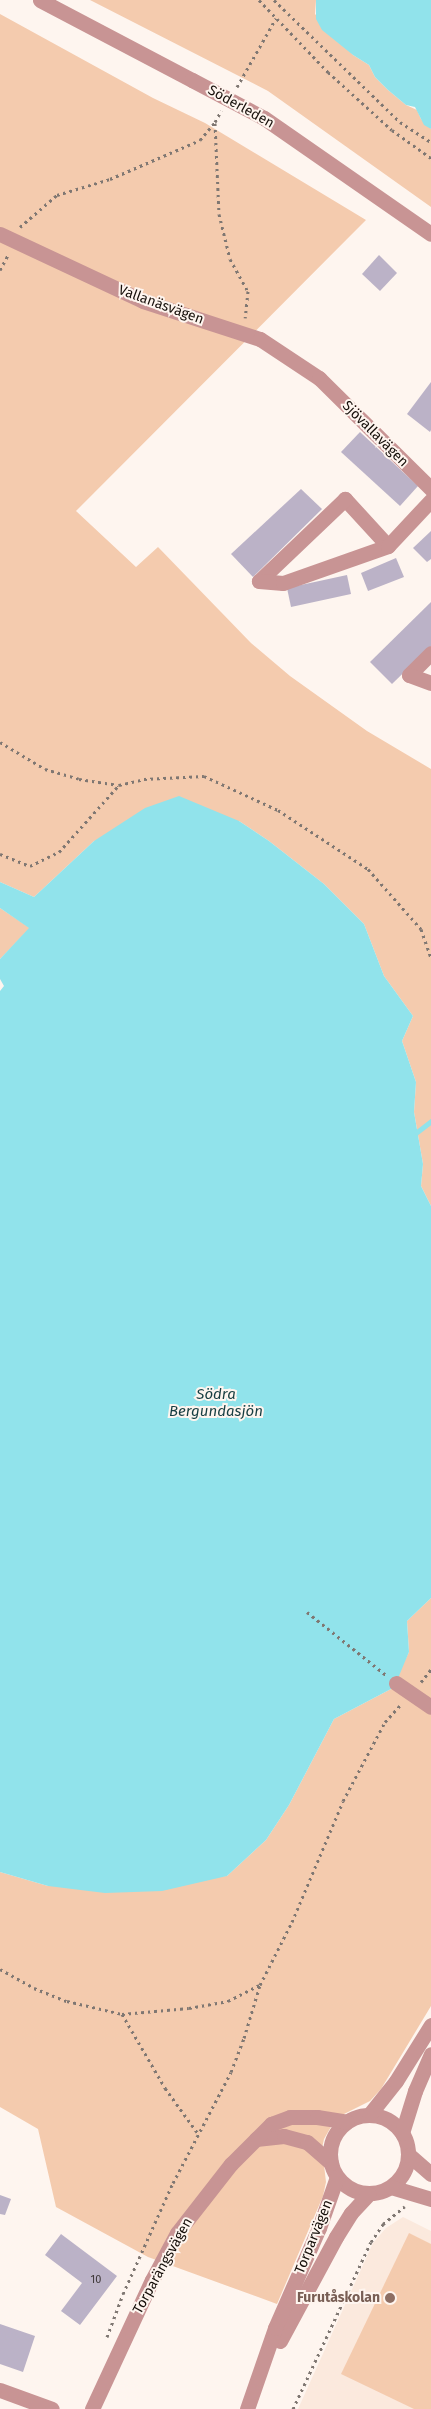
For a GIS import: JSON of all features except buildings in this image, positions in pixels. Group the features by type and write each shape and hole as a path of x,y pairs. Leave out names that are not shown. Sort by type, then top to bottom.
{"street":[{"name":"Söderleden","path":"40,0 264,118 431,234"},
{"name":"Vallanäsvägen","path":"4,236 143,301 260,339 319,378"},
{"name":"Sjövallavägen","path":"319,378 431,490"},
{"path":"388,546 345,499 259,581 283,584 388,546 431,500"},
{"path":"431,653 409,675 431,683"},
{"path":"396,1683 431,1708"},
{"path":"369,2115 396,2081 431,2025"},
{"path":"402,2133 415,2091 431,2054"},
{"path":"334,2170 332,2140 347,2122 369,2115 392,2121 402,2133 409,2155 431,2174"},
{"name":"Torparängsvägen","path":"92,2409 152,2280 177,2233 231,2164 271,2124 290,2117 317,2117 347,2122"},
{"path":"256,2139 284,2136 307,2142 354,2191 369,2194 391,2187 402,2177 409,2155"},
{"name":"Torparvägen","path":"259,2380 275,2328 315,2236 334,2170"},
{"path":"391,2187 426,2197"},
{"name":"Torparvägen","path":"247,2409 259,2380 309,2283 351,2213 369,2194"},
{"path":"0,2390 52,2409"}],"path":[{"path":"259,0 328,72 392,130 431,158"},
{"path":"274,0 400,122 431,142"},
{"path":"243,78 276,18"},
{"path":"4,236 57,195 110,179 181,150 200,140 215,122 220,112"},
{"path":"215,122 219,214 230,259 248,291 242,334"},
{"path":"0,742 45,769 79,779 119,784 144,779 204,776 278,810 368,869 421,929 431,958"},
{"path":"0,854 30,866 59,852 119,784"},
{"path":"307,1612 396,1683"},
{"path":"106,2338 123,2294 173,2183 231,2072 244,2038 260,1985 312,1879 343,1802 385,1722 431,1669"},
{"path":"0,1969 34,1988 67,2001 122,2014 189,2008 228,2001 260,1985"},
{"path":"122,2014 165,2088 199,2135"},
{"path":"292,2409 371,2242 383,2224 407,2204 426,2197"}],"shaded area":[{"path":"90,0 316,0 315,14 353,55 369,65 375,77 388,90 406,105 417,110 421,119 431,129 431,207 268,91"},
{"path":"0,14 153,98 205,123 366,220 76,511 136,567 158,547 251,643 290,676 367,731 431,769 431,1206 421,1186 423,1164 414,1112 416,1082 402,1041 413,1016 384,976 364,924 324,884 269,841 239,821 94,841 34,897 0,882"},
{"path":"0,908 30,928 0,959"},
{"path":"431,1598 431,2006 381,2089 370,2101 344,2114 332,2125 324,2139 322,2148 326,2182 323,2196 277,2304 148,2257 56,2207 38,2129 0,2107 0,1872 48,1886 227,1876 266,1840 289,1805 334,1719 391,1689 409,1652 407,1621"},
{"name":"Furutåskolan","path":"403,2217 431,2231 431,2409 298,2409 373,2243 386,2228"},
{"path":"409,2233 431,2244 431,2409 414,2409 341,2374"}],"water":[{"path":"316,0 431,0 431,129 424,125 415,107 406,105 375,77 369,65 353,55 322,30 316,19"},
{"name":"Södra Bergundasjön","path":"179,796 239,821 269,841 324,884 364,924 384,976 413,1016 402,1041 416,1082 414,1112 423,1164 421,1186 431,1206 431,1598 407,1621 409,1652 396,1683 391,1689 334,1719 289,1805 266,1840 227,1876 162,1891 105,1893 48,1886 0,1872 0,991 4,986 0,979 0,959 29,928 0,908 0,882 34,897 94,841 145,808"}],"waterway":[{"path":"417,1132 431,1121"}],"place":[{"name":"Furutåskolan","path":"390,2298"}]}
